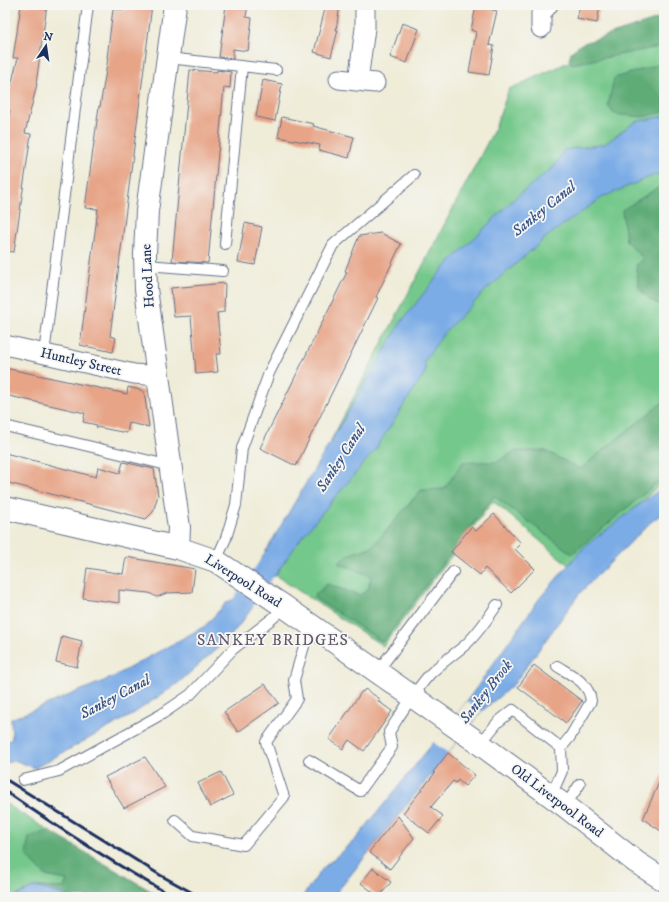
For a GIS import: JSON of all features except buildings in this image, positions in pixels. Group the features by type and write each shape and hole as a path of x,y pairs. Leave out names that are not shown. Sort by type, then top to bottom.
{"street":[{"name":"Hood Lane","path":"175,5 147,211 146,289 179,528 178,548"},
{"path":"357,81 365,28 365,5"},
{"name":"Huntley Street","path":"5,345 134,374 158,376"},
{"name":"Liverpool Road","path":"5,508 178,548 216,561 285,607 464,733"},
{"name":"Old Liverpool Road","path":"464,733 558,801 636,862 664,880"}],"lane":[{"path":"44,354 88,5"},
{"path":"168,58 276,70"},
{"path":"225,244 242,66"},
{"path":"216,561 226,538 236,505 242,448 269,374 333,245 414,175"},
{"path":"146,265 223,271"},
{"path":"5,426 171,466"},
{"path":"377,672 453,572"},
{"path":"309,760 360,791 392,747 389,732 412,697 430,674 473,638 497,605"},
{"path":"23,780 59,771 168,710 190,695 234,649 285,607"},
{"path":"175,820 193,836 244,845 284,797 266,742 297,699 294,680 310,626"},
{"path":"557,666 582,682 588,689 591,701 570,737 561,748 562,771 558,801"},
{"path":"464,733 498,722 514,710 561,748"},
{"path":"558,801 580,784"}],"green space":[{"path":"664,17 664,46 572,64 569,60 571,52 581,44"},
{"path":"664,19 664,480 573,569 493,501 383,646 264,568 495,128 509,89"},
{"path":"664,63 664,112 642,117 614,114 608,106 614,78"},
{"path":"664,184 664,306 651,301 639,288 636,265 643,258 626,241 622,210"},
{"path":"664,401 664,477 572,554 494,496 383,642 313,597 327,584 359,595 368,590 371,576 338,563 348,555 373,546 421,490 444,489 463,462 497,462 515,451 546,451 580,469"},
{"path":"5,803 49,831 29,837 46,876 67,880 64,888 35,887 14,897 5,897"},
{"path":"49,831 161,897 14,897 35,887 64,888 67,880 46,876 26,855 29,837"}],"water":[{"path":"664,116 664,171 603,197 550,234 486,290 444,333 424,362 426,371 375,450 301,538 274,577 257,566 402,321 443,269 516,197 554,167 564,150 605,144 635,122"},
{"name":"Sankey Brook","path":"664,486 664,512 651,522 579,594 514,684 482,711 334,897 302,897 323,868 356,839 467,701 539,599 585,546"},
{"path":"237,596 253,607 230,637 177,684 130,716 35,768 14,760 5,764 5,743 12,739 11,719 111,678 205,626 227,602"},
{"path":"35,887 73,897 14,897"}],"pier":[{"path":"467,701 482,711 448,753 433,742"}],"waterway":[{"name":"Sankey Canal","path":"225,621 240,607 281,548"}],"railway":[{"path":"5,779 160,875 200,897"},
{"path":"5,791 88,846 174,897"}],"district":[{"name":"SANKEY BRIDGES","path":"273,640"}]}
